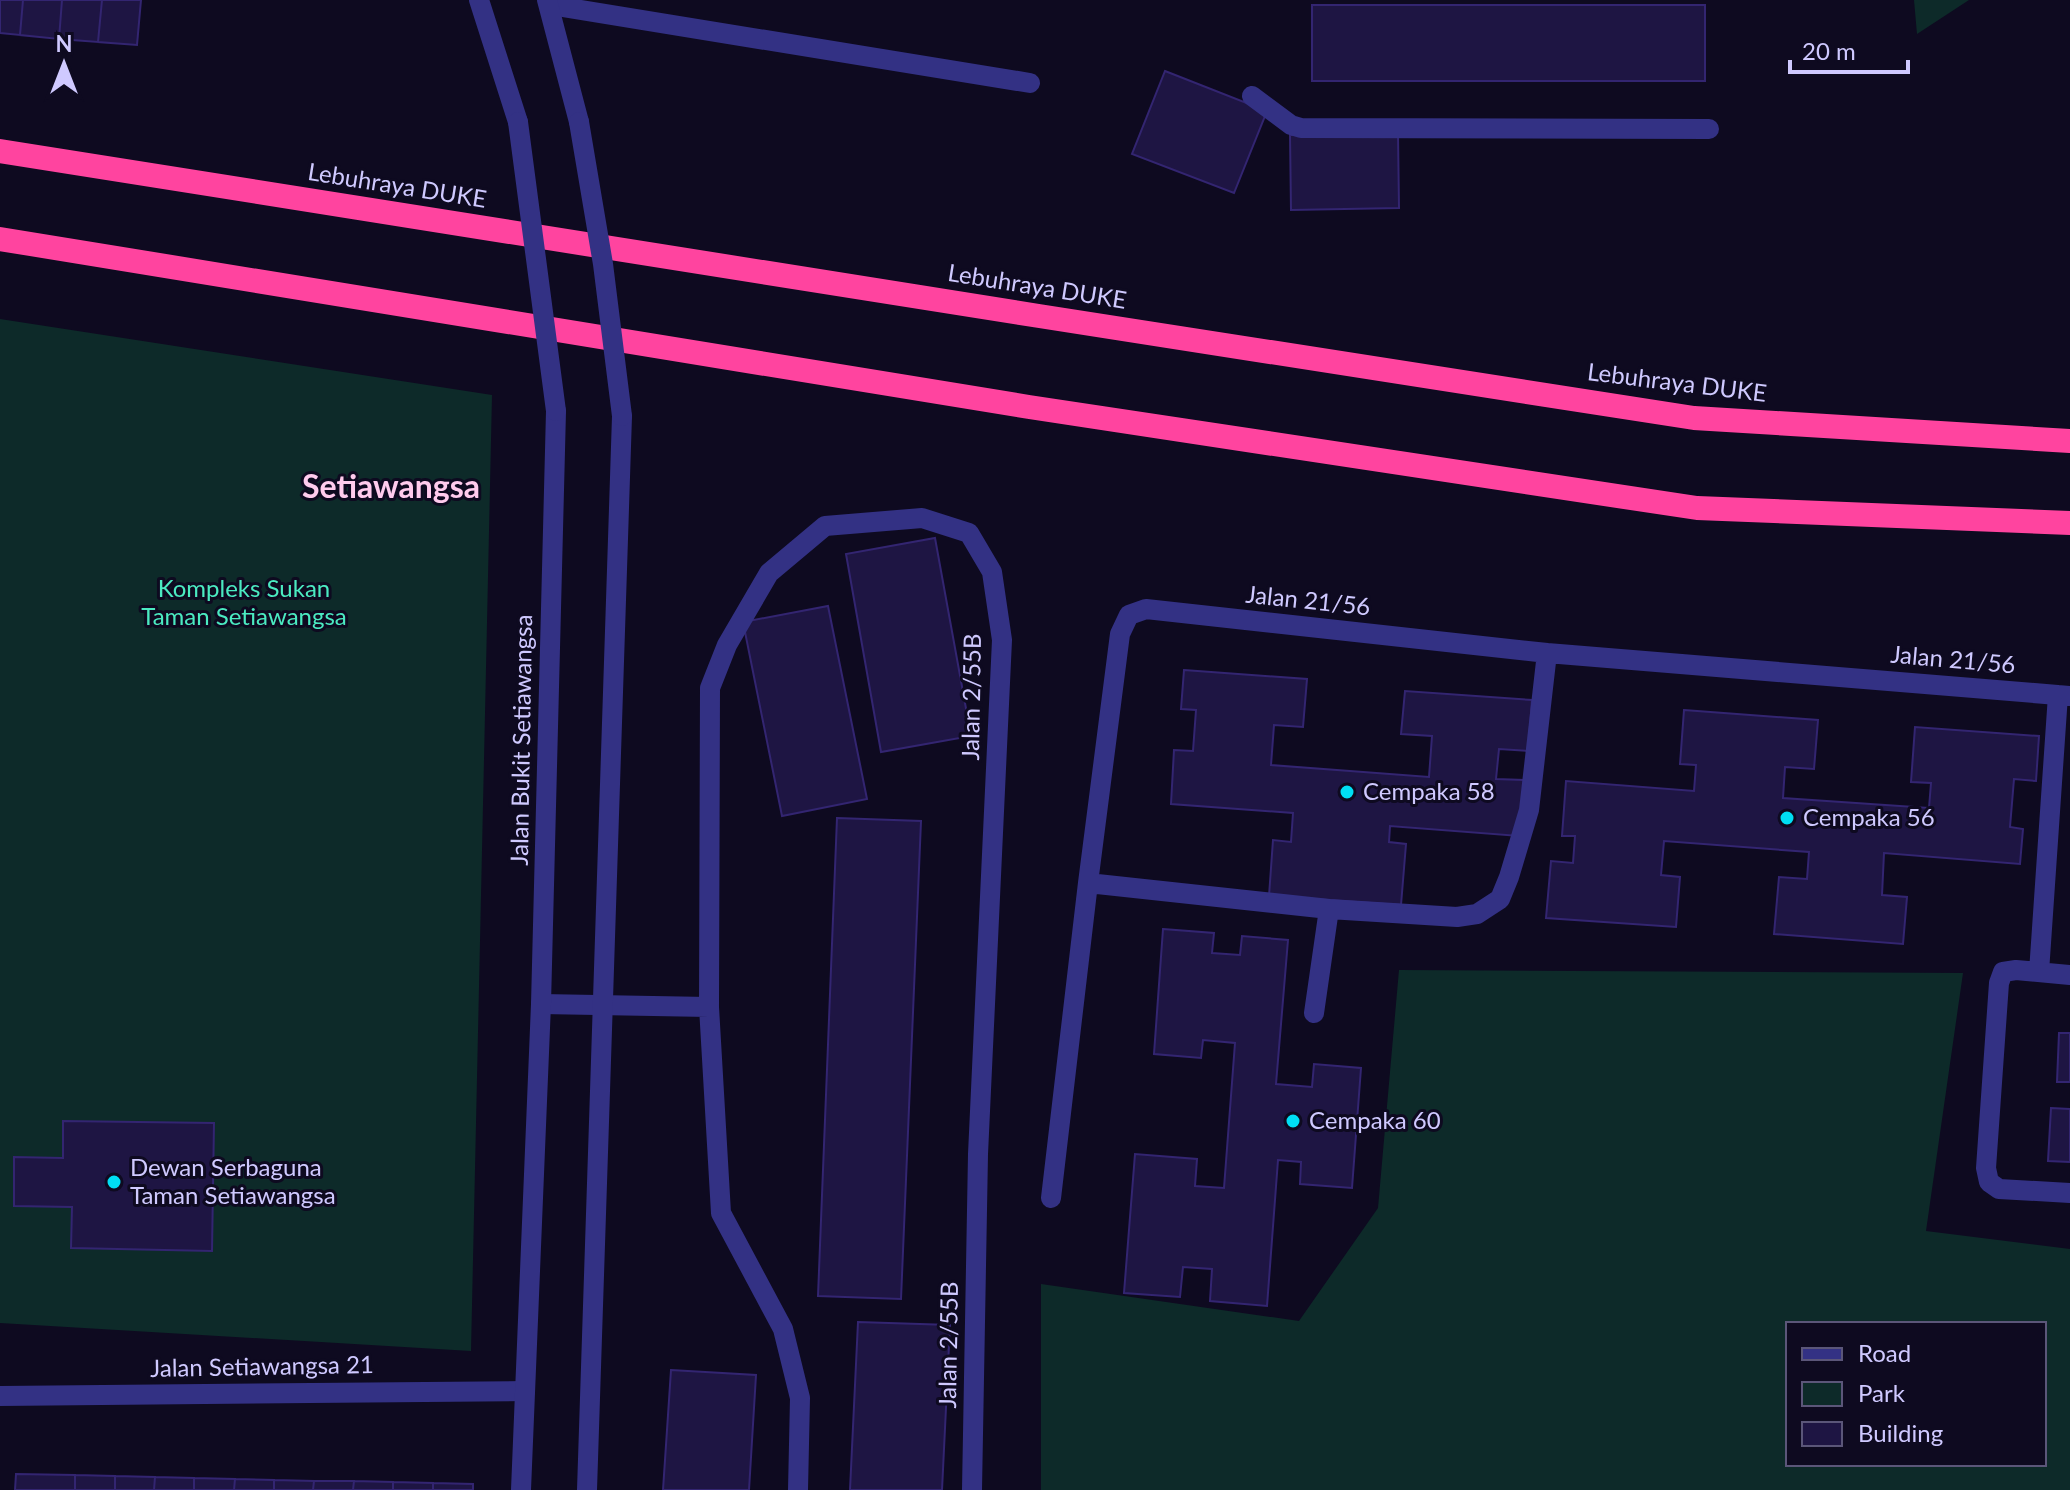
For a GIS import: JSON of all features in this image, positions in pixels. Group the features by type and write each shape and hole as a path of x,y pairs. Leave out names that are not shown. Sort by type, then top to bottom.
{"highway":[{"name":"Lebuhraya DUKE","path":"0,151 1694,418 2070,441"},
{"path":"0,239 1029,407 1697,508 2070,523"}],"street":[{"name":"Jalan Bukit Setiawangsa","path":"479,0 518,122 556,411 541,1004 521,1490"},
{"path":"587,1490 622,416 603,264 579,122 548,2 1030,83"},
{"path":"1252,96 1291,125 1301,128 1709,129"},
{"name":"Jalan 2/55B","path":"798,1490 800,1398 783,1329 721,1213 709,1007 710,688 727,645 769,573 825,526 922,518 969,533 992,572 1002,640 978,1154 972,1490"},
{"name":"Jalan 21/56","path":"1051,1198 1120,634 1129,615 1146,609 1547,653 2064,695"},
{"path":"1088,883 1329,909 1457,917 1477,914 1500,899 1529,810 1547,653"},
{"path":"2039,972 2064,695"},
{"path":"1314,1013 1329,909"},
{"path":"2070,975 2003,972 1999,983 1986,1168 1989,1182 1999,1189 2070,1193"},
{"path":"541,1004 709,1007"},
{"name":"Jalan Setiawangsa 21","path":"0,1396 525,1391"}],"green space":[{"path":"1914,0 1969,0 1917,34"},
{"name":"Kompleks Sukan Taman Setiawangsa","path":"0,319 492,395 471,1351 0,1323"},
{"path":"1399,970 1963,973 1926,1231 2070,1249 2070,1490 1041,1490 1041,1284 1299,1321 1378,1208"}],"building":[{"path":"0,0 23,0 20,35 0,33"},
{"path":"23,0 62,0 59,39 20,35"},
{"path":"62,0 102,0 98,42 59,39"},
{"path":"102,0 141,0 137,45 98,42"},
{"path":"1312,5 1705,5 1705,81 1312,81"},
{"path":"1165,71 1267,111 1234,193 1132,154"},
{"path":"1398,133 1399,208 1291,210 1290,135"},
{"path":"935,538 971,736 881,752 846,554"},
{"path":"828,606 867,799 782,816 743,622"},
{"name":"Cempaka 58","path":"1184,670 1307,679 1303,727 1274,725 1271,765 1429,777 1432,736 1401,734 1405,691 1532,700 1528,751 1499,749 1496,779 1524,780 1519,836 1390,826 1389,842 1406,844 1401,905 1269,896 1273,840 1291,842 1293,813 1171,804 1174,750 1193,751 1196,710 1181,709"},
{"name":"Cempaka 56","path":"1684,710 1818,720 1814,769 1785,767 1783,798 1929,808 1931,783 1911,782 1915,727 2039,736 2036,781 2014,779 2010,827 2023,829 2020,864 1884,853 1882,895 1907,897 1903,944 1774,934 1779,877 1807,879 1809,852 1664,841 1661,875 1680,877 1676,927 1546,918 1551,861 1573,863 1575,836 1562,836 1566,781 1694,791 1696,765 1680,764"},
{"path":"837,818 921,821 901,1299 818,1296"},
{"name":"Cempaka 60","path":"1163,929 1214,933 1212,953 1240,955 1242,936 1288,940 1276,1084 1312,1087 1314,1064 1361,1068 1352,1188 1300,1184 1301,1162 1278,1160 1267,1306 1210,1301 1212,1269 1183,1267 1180,1297 1124,1293 1135,1154 1197,1159 1195,1186 1224,1188 1235,1043 1203,1040 1201,1058 1154,1054"},
{"path":"2059,1033 2070,1033 2070,1082 2057,1082"},
{"path":"2051,1108 2070,1109 2070,1162 2048,1161"},
{"name":"Dewan Serbaguna Taman Setiawangsa","path":"63,1121 214,1123 212,1251 71,1248 72,1207 14,1206 14,1157 63,1158"},
{"path":"858,1322 950,1325 942,1490 850,1490"},
{"path":"671,1370 756,1375 749,1490 663,1490"},
{"path":"16,1474 75,1475 75,1490 15,1490"},
{"path":"75,1475 115,1476 115,1490 75,1490"},
{"path":"115,1476 155,1477 154,1490 115,1490"},
{"path":"155,1477 194,1478 194,1490 154,1490"},
{"path":"194,1478 235,1479 234,1490 194,1490"},
{"path":"235,1479 274,1480 274,1490 234,1490"},
{"path":"274,1480 314,1481 313,1490 274,1490"},
{"path":"314,1481 354,1481 353,1490 313,1490"},
{"path":"354,1481 393,1482 393,1490 353,1490"},
{"path":"393,1482 433,1483 433,1490 393,1490"},
{"path":"433,1483 473,1484 473,1490 433,1490"}],"place":[{"name":"Cempaka 58","path":"1347,792"},
{"name":"Cempaka 56","path":"1787,818"},
{"name":"Cempaka 60","path":"1293,1121"},
{"name":"Dewan Serbaguna Taman Setiawangsa","path":"114,1182"}],"district":[{"name":"Setiawangsa","path":"391,487"}]}
